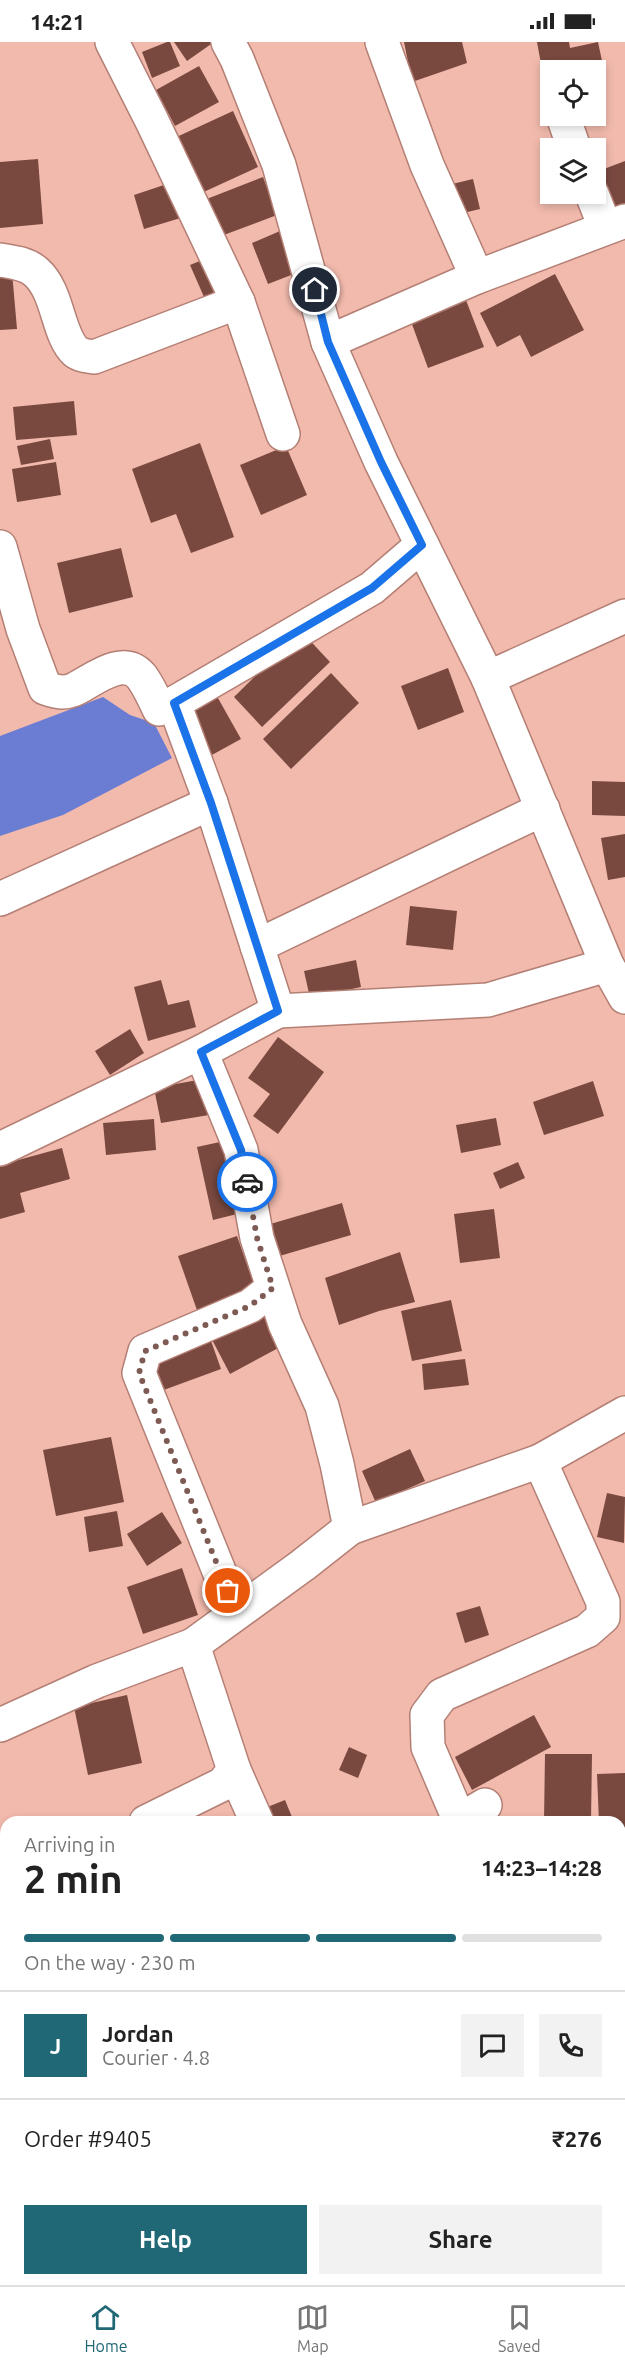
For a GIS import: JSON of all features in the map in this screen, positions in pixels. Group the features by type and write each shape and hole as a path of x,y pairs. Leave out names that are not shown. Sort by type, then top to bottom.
{"street":[{"path":"112,42 238,302 284,434"},
{"path":"228,42 237,59 279,165 328,342 381,462 488,678 607,965 625,997"},
{"path":"382,42 427,165 477,277"},
{"path":"328,342 477,277 615,224 600,204"},
{"path":"0,260 19,263 34,271 48,285 69,342 83,356 94,357 238,302"},
{"path":"0,547 23,629 45,688 59,692 71,690 113,670 131,669 140,675 159,709 174,703 372,588 422,545"},
{"path":"488,678 625,616"},
{"path":"174,703 211,803 278,1011"},
{"path":"0,899 211,803"},
{"path":"257,946 543,809"},
{"path":"0,1149 201,1052 278,1011 488,1000 607,965"},
{"path":"201,1052 241,1150 257,1238 285,1324 322,1406 350,1528"},
{"path":"237,1613 139,1373 145,1351 250,1306 273,1288"},
{"path":"0,1725 98,1681 193,1645 350,1528 540,1461 625,1413"},
{"path":"463,1816 428,1747 427,1715 435,1703 442,1695 456,1688 587,1631 603,1617 603,1602 540,1461"},
{"path":"193,1645 234,1770 254,1816"},
{"path":"158,1816 223,1784 234,1770"}],"water":[{"path":"103,697 130,715 154,723 172,758 63,815 0,836 0,736"}],"building":[{"path":"170,42 180,66 152,78 142,52"},
{"path":"174,42 214,42 187,61"},
{"path":"404,42 462,42 467,63 412,82"},
{"path":"537,42 569,42 570,48 598,42 602,60 540,60"},
{"path":"199,66 219,102 175,126 156,90"},
{"path":"233,111 258,167 195,196 170,140"},
{"path":"38,159 43,224 0,228 0,162"},
{"path":"625,161 625,215 610,220 604,204 606,204 606,168"},
{"path":"263,177 277,215 213,239 199,202"},
{"path":"473,179 480,209 455,215 448,185"},
{"path":"173,182 184,217 144,229 134,195"},
{"path":"287,228 304,270 268,284 252,243"},
{"path":"207,258 221,289 204,297 190,265"},
{"path":"12,272 17,329 0,330 0,274"},
{"path":"555,274 584,330 531,357 520,335 497,347 480,313"},
{"path":"464,295 484,347 428,368 409,316"},
{"path":"74,401 77,435 16,440 13,407"},
{"path":"50,439 54,459 21,465 17,446"},
{"path":"200,443 234,537 191,553 176,514 151,523 132,469"},
{"path":"286,446 307,495 261,515 240,465"},
{"path":"56,462 61,495 17,502 12,469"},
{"path":"121,548 133,597 69,613 57,563"},
{"path":"301,631 330,662 262,727 234,697"},
{"path":"448,668 464,712 418,730 401,686"},
{"path":"331,673 359,703 291,769 263,739"},
{"path":"214,691 241,739 210,756 184,707"},
{"path":"592,781 625,782 625,816 592,815"},
{"path":"625,834 625,877 608,880 601,838"},
{"path":"410,906 457,911 453,950 406,945"},
{"path":"356,960 361,987 310,998 304,971"},
{"path":"161,980 168,1005 189,1000 196,1027 148,1041 134,987"},
{"path":"130,1029 144,1053 110,1075 95,1051"},
{"path":"278,1037 324,1072 278,1134 253,1116 270,1094 248,1078"},
{"path":"203,1079 209,1115 161,1123 154,1088"},
{"path":"593,1081 604,1116 544,1135 533,1102"},
{"path":"496,1118 501,1145 461,1153 456,1125"},
{"path":"154,1119 156,1150 106,1155 103,1123"},
{"path":"229,1140 245,1212 213,1220 197,1147"},
{"path":"62,1148 70,1179 20,1193 25,1212 0,1219 0,1165"},
{"path":"518,1162 525,1178 500,1189 493,1173"},
{"path":"342,1203 351,1235 276,1257 267,1225"},
{"path":"494,1209 500,1258 460,1263 454,1214"},
{"path":"237,1236 257,1293 198,1313 178,1256"},
{"path":"400,1252 415,1302 379,1311 339,1325 325,1278"},
{"path":"451,1300 462,1351 412,1361 401,1311"},
{"path":"262,1307 282,1346 230,1374 209,1334"},
{"path":"210,1338 221,1369 161,1391 150,1359"},
{"path":"465,1359 469,1385 424,1390 422,1364"},
{"path":"111,1437 124,1502 56,1516 43,1450"},
{"path":"410,1449 425,1481 376,1503 362,1471"},
{"path":"607,1493 625,1497 624,1543 597,1537"},
{"path":"117,1511 123,1546 89,1552 84,1517"},
{"path":"162,1512 182,1543 147,1566 127,1534"},
{"path":"182,1568 198,1615 143,1634 127,1587"},
{"path":"480,1606 489,1635 465,1643 456,1613"},
{"path":"127,1695 142,1763 88,1775 74,1707"},
{"path":"534,1715 551,1747 472,1790 455,1757"},
{"path":"349,1747 367,1755 358,1778 339,1770"},
{"path":"545,1754 592,1754 591,1816 544,1816"},
{"path":"625,1773 625,1816 599,1816 597,1774"},
{"path":"285,1800 292,1816 262,1816 260,1810"}],"way so far":[{"path":"228,1591 139,1373 145,1351 250,1306 273,1288 257,1238 247,1182"}],"route":[{"path":"247,1182 241,1150 201,1052 278,1011 211,803 174,703 372,588 422,545 381,462 328,342 315,290"}]}
